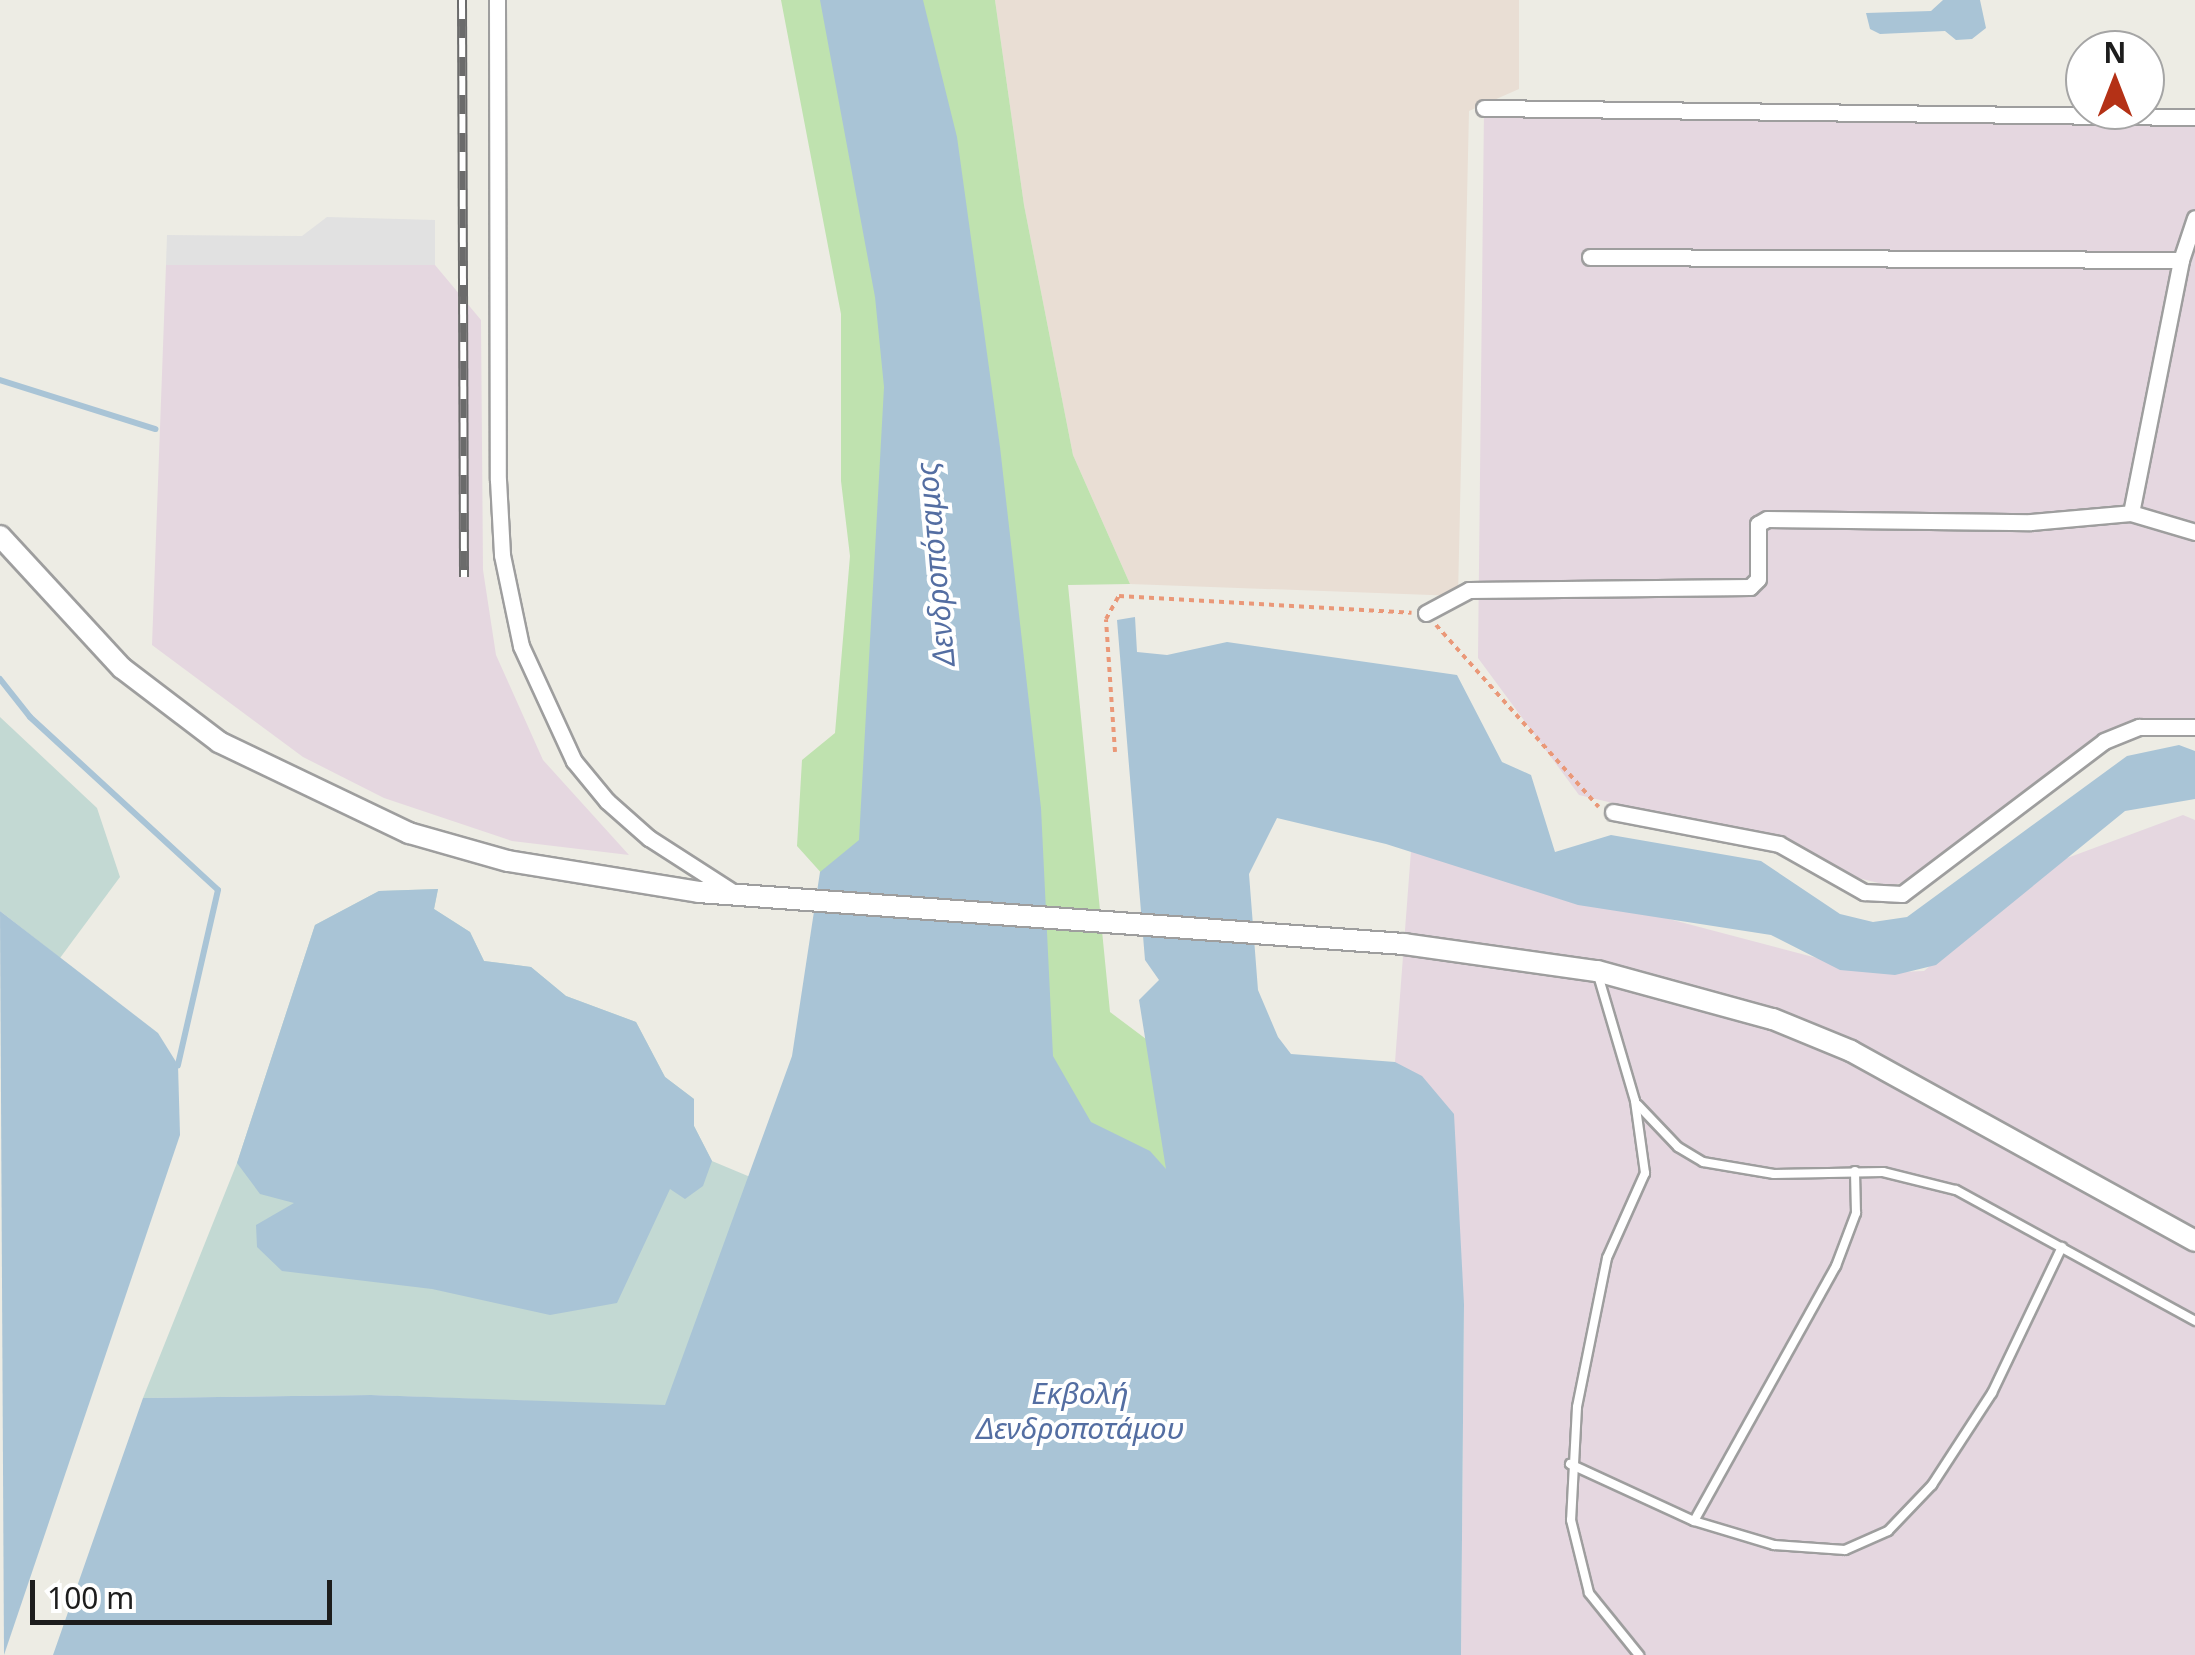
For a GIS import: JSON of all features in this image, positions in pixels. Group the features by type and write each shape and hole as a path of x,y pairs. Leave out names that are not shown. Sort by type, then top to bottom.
{"street":[{"path":"497,0 498,480 502,555 521,646 574,761 607,801 648,838 738,895"},
{"path":"1484,108 2195,117"},
{"path":"2131,513 2180,260 2195,218"},
{"path":"1590,257 2180,260"},
{"path":"1426,613 1469,590 1750,587 1758,579 1758,524 1767,519 2031,522 2131,513 2195,532"},
{"path":"0,536 122,668 219,742 272,771 409,833 508,862 738,895 1314,938 1596,971 1773,1019 1851,1051 2195,1241"},
{"path":"1613,812 1779,844 1864,892 1902,894 2104,741 2139,727 2195,727"}],"lane":[{"path":"1596,971 1635,1102 1645,1172 1607,1258 1570,1464 1572,1520 1588,1593 1639,1655"},
{"path":"1635,1102 1678,1147 1704,1162 1774,1174 1855,1171 1915,1177 1956,1190 2195,1322"},
{"path":"1694,1521 1836,1266 1856,1213 1855,1171"},
{"path":"1570,1464 1694,1521 1774,1545 1846,1550 1888,1531 1932,1485 1992,1393 2062,1248"}],"path":[{"path":"1114,752 1106,619 1119,596 1426,613 1586,797 1613,812"}],"shaded area":[{"path":"995,0 1519,0 1519,89 1469,111 1458,596 1130,584 1073,455 1024,205"},
{"path":"1484,108 2065,115 2065,130 2165,130 2165,117 2195,117 2195,728 2163,727 2087,749 1935,872 1891,886 1833,872 1706,825 1579,795 1478,658"},
{"path":"327,217 435,220 435,265 166,265 167,235 302,236"},
{"path":"166,265 435,265 481,320 483,570 496,655 543,760 629,855 512,841 384,798 303,757 152,645"},
{"path":"0,717 97,808 120,877 60,958 0,911"},
{"path":"2183,815 2195,820 2195,1655 1461,1655 1464,1304 1395,1062 1411,851 1874,973 1924,971 2051,864"},
{"path":"438,889 434,909 470,932 484,961 531,967 566,996 636,1022 665,1077 694,1099 694,1126 712,1161 889,1235 665,1406 371,1395 143,1398 237,1163 315,925 379,891"}],"green space":[{"path":"781,0 995,0 1024,205 1073,455 1130,584 1068,585 1110,1012 1166,1054 1187,1178 767,1186 815,1008 824,876 797,846 802,760 835,733 850,556 841,481 841,314"}],"water":[{"path":"820,0 923,0 957,137 1000,447 1041,808 1053,1056 1091,1122 1150,1151 1166,1169 1139,1000 1159,980 1145,960 1117,620 1135,617 1137,652 1167,655 1227,642 1457,675 1502,762 1531,775 1555,852 1611,835 1761,861 1840,914 1873,922 1907,917 2127,756 2179,745 2195,751 2195,799 2125,811 1936,965 1895,975 1840,970 1771,935 1578,905 1386,844 1277,818 1249,874 1258,990 1278,1037 1291,1054 1395,1062 1422,1076 1454,1114 1464,1304 1461,1655 53,1655 143,1398 371,1395 665,1405 792,1056 820,872 859,840 884,387 875,297"},
{"path":"1943,0 1980,0 1986,28 1972,39 1956,40 1945,31 1880,34 1870,29 1866,13 1931,11"},
{"path":"438,889 434,909 470,932 484,961 531,967 566,996 636,1022 665,1077 694,1099 694,1126 712,1161 703,1186 685,1199 670,1189 617,1303 550,1315 432,1289 282,1271 257,1247 256,1225 294,1203 260,1194 237,1163 315,925 379,891"},
{"path":"0,911 158,1033 178,1065 180,1135 4,1655"}],"waterway":[{"path":"0,380 155,429"},
{"path":"0,679 30,717 218,890 178,1065"}],"railway":[{"path":"462,0 464,577"}],"water label":[{"name":"Δενδροπόταμος","path":"935,564"},
{"name":"Εκβολή Δενδροποτάμου","path":"1080,1410"}]}
